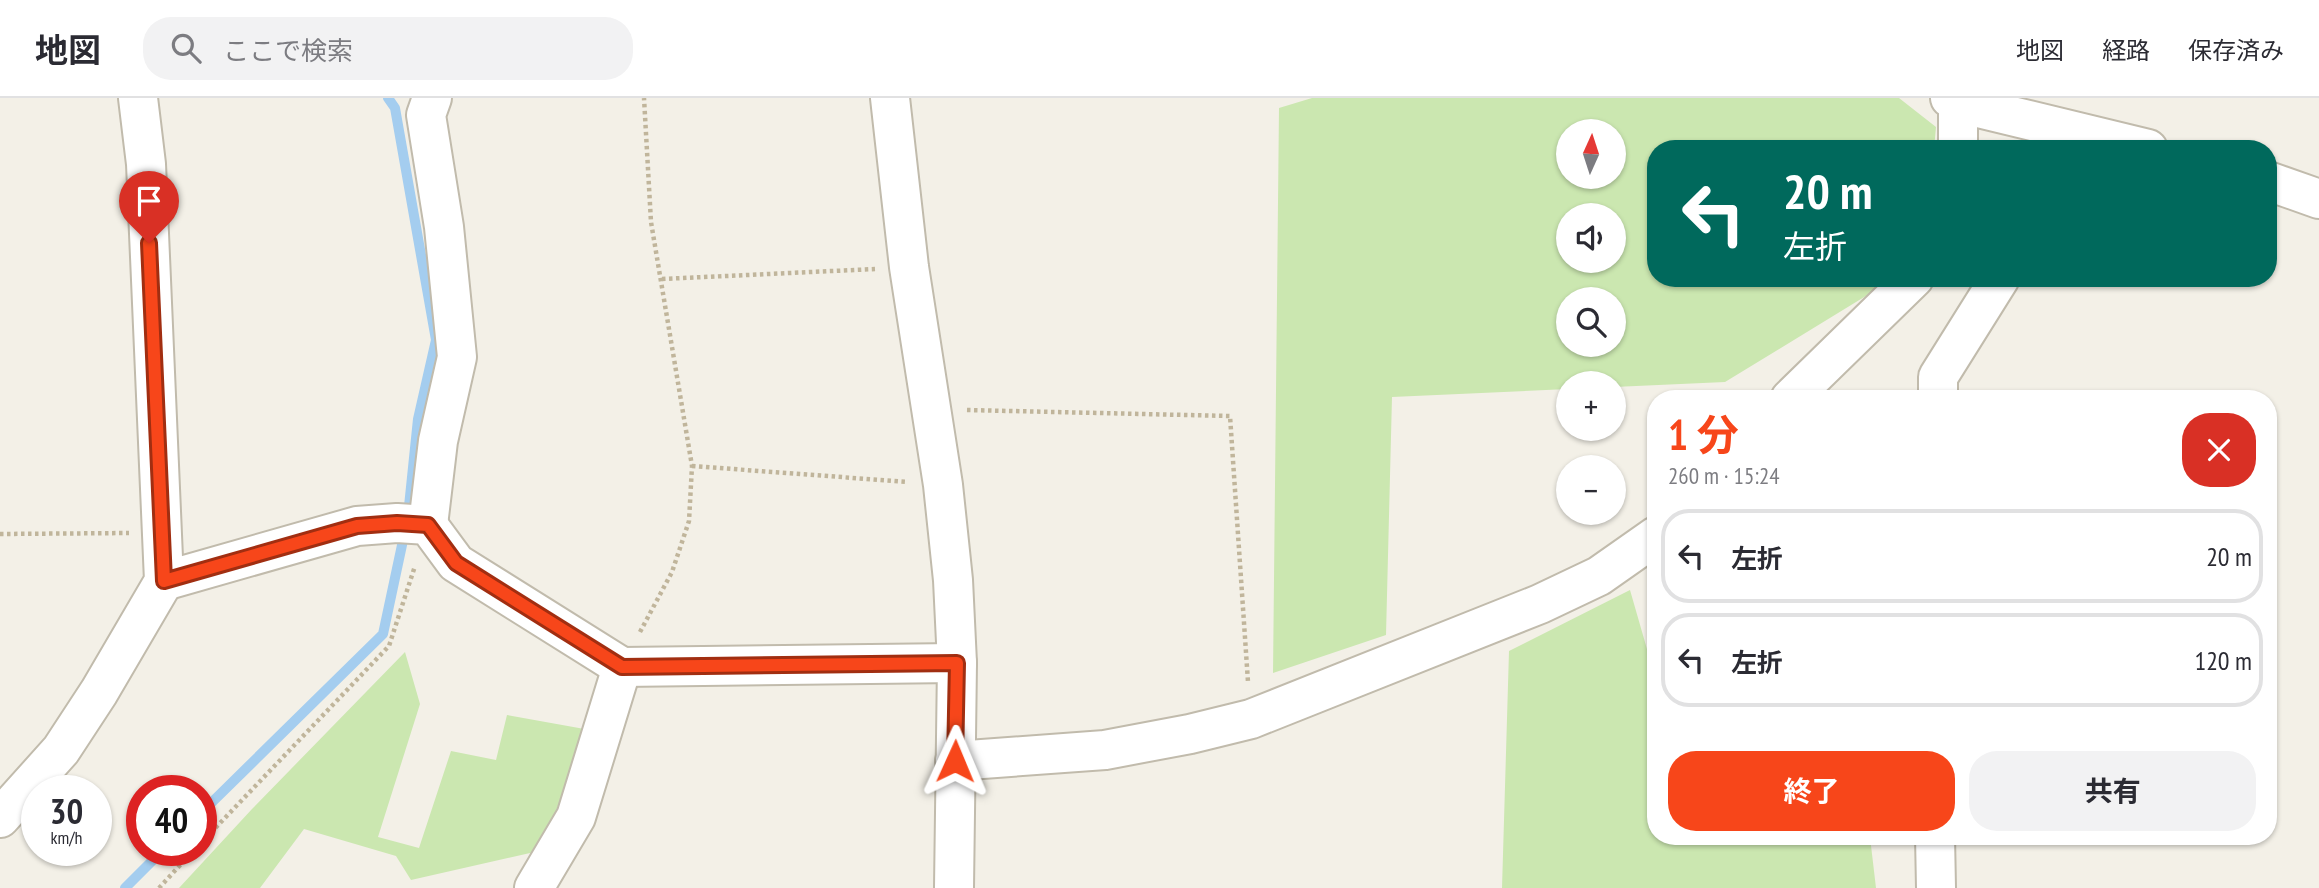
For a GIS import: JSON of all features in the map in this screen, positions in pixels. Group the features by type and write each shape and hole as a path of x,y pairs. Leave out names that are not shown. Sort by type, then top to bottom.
{"street":[{"path":"0,818 61,750 99,692 164,581 146,164 138,98"},
{"path":"413,523 439,442 457,358 444,228 426,115 432,98"},
{"path":"890,98 909,267 943,485 953,580 957,663 954,888"},
{"path":"1954,100 2024,134 2074,140"},
{"path":"1954,100 1957,140"},
{"path":"2277,184 2319,199"},
{"path":"1799,390 1905,287"},
{"path":"1938,390 1938,377 1994,287"},
{"path":"164,581 357,526 413,523 456,563 622,667 957,663"},
{"path":"955,761 1105,750 1251,719 1541,604 1599,576 1647,542"},
{"path":"534,888 576,817 622,667"},
{"path":"1935,845 1936,888"}],"path":[{"path":"622,667 672,572 689,521 692,466 651,222 644,98"},
{"path":"662,279 909,267"},
{"path":"931,410 1230,416 1251,719"},
{"path":"692,466 943,485"},
{"path":"217,826 389,646 413,523"},
{"path":"0,534 163,533"},
{"path":"159,888 179,866"}],"green space":[{"path":"1312,98 1899,98 1936,127 1935,140 1647,140 1647,287 1878,287 1725,382 1626,386 1626,371 1556,371 1556,390 1392,397 1386,635 1273,673 1279,108"},
{"path":"1630,590 1647,649 1647,845 1871,845 1876,888 1502,888 1509,651"},
{"path":"405,652 420,704 378,837 419,848 451,751 496,760 507,715 590,730 539,851 411,880 396,856 304,829 260,888 179,888 199,866 217,866 217,847"}],"waterway":[{"path":"388,98 395,108 436,340 418,419 408,516"},
{"path":"217,797 383,634 405,531"},
{"path":"125,888 147,866"}],"route":[{"path":"149,243 164,581 357,526 397,523 428,525 456,563 622,667 957,663 955,761"}]}
